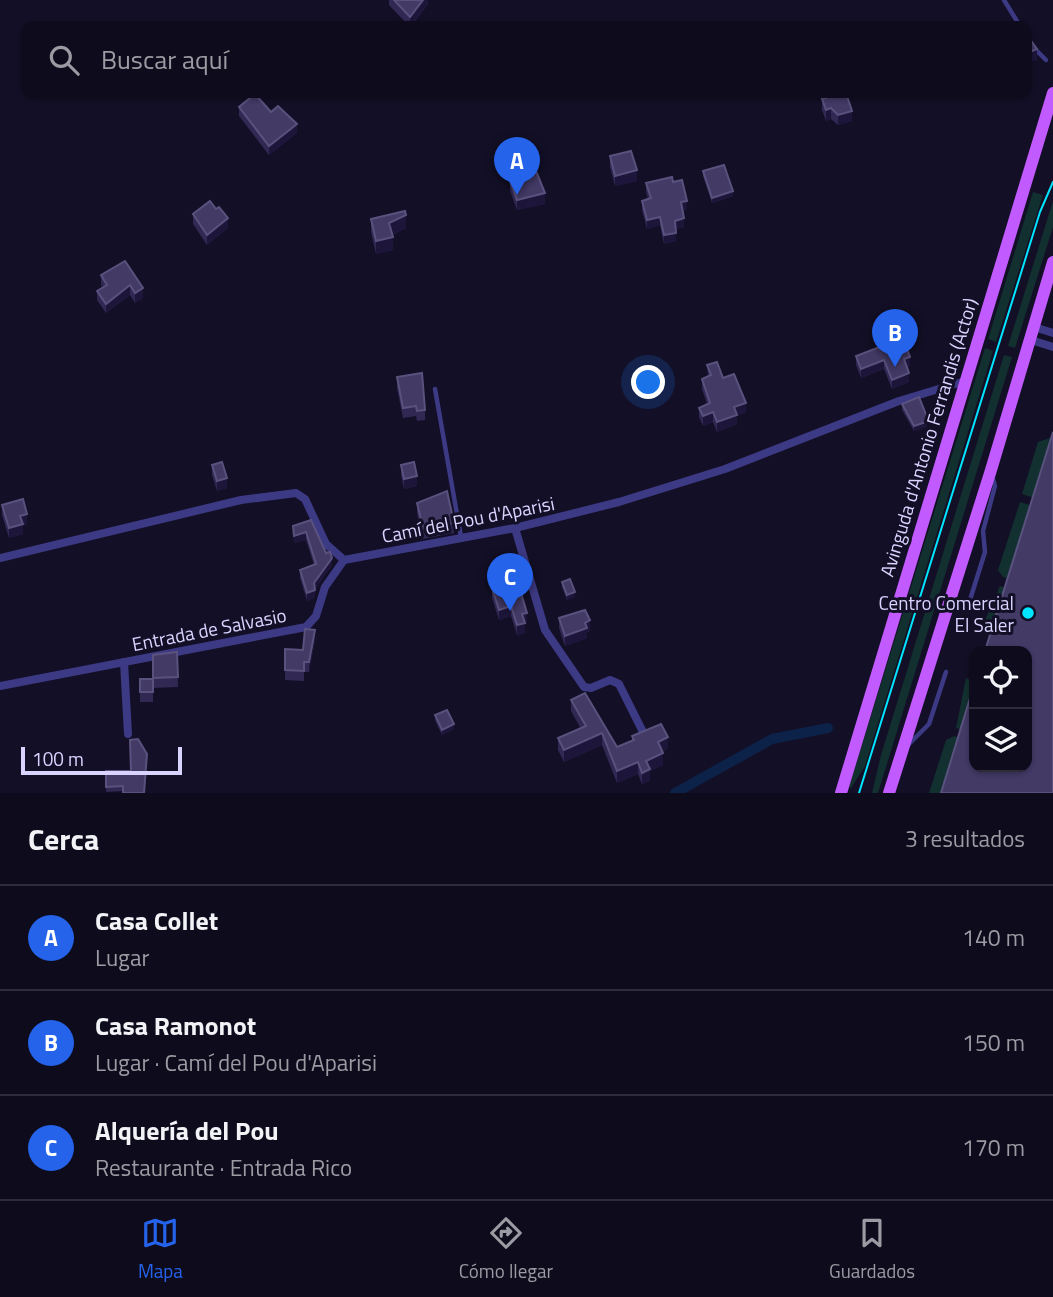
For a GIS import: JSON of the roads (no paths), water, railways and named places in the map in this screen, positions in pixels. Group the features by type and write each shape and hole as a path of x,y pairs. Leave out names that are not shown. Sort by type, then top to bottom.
{"main road":[{"name":"Avinguda d'Antonio Ferrandis (Actor)","path":"841,793 1053,93"},
{"path":"889,793 992,470 1053,262"}],"street":[{"path":"1033,334 1053,333"},
{"path":"1033,334 1053,347"},
{"name":"Camí del Pou d'Aparisi","path":"344,560 515,528 619,502 725,469 899,401 965,381"},
{"path":"0,558 241,500 296,492 305,499 326,544 344,560"},
{"path":"515,528 545,630 584,687 590,688 610,680 620,684 644,734"},
{"name":"Entrada de Salvasio","path":"0,686 306,627 316,616 325,587 344,560"},
{"name":"Entrada de Salvasio","path":"124,662 128,734"}],"lane":[{"path":"1004,0 1017,21"},
{"path":"1032,43 1046,60"},
{"path":"435,388 461,538"},
{"path":"969,603 985,552 984,525 995,486 992,470"},
{"path":"903,750 929,724 946,672"}],"waterway":[{"path":"675,793 772,739 828,728"}],"tram line":[{"path":"859,793 1040,212 1053,182"}],"place":[{"name":"Casa Collet","path":"517,195"},
{"name":"Casa Ramonot","path":"895,367"},
{"name":"Alquería del Pou","path":"510,611"},
{"name":"Centro Comercial El Saler","path":"1028,613"}]}
